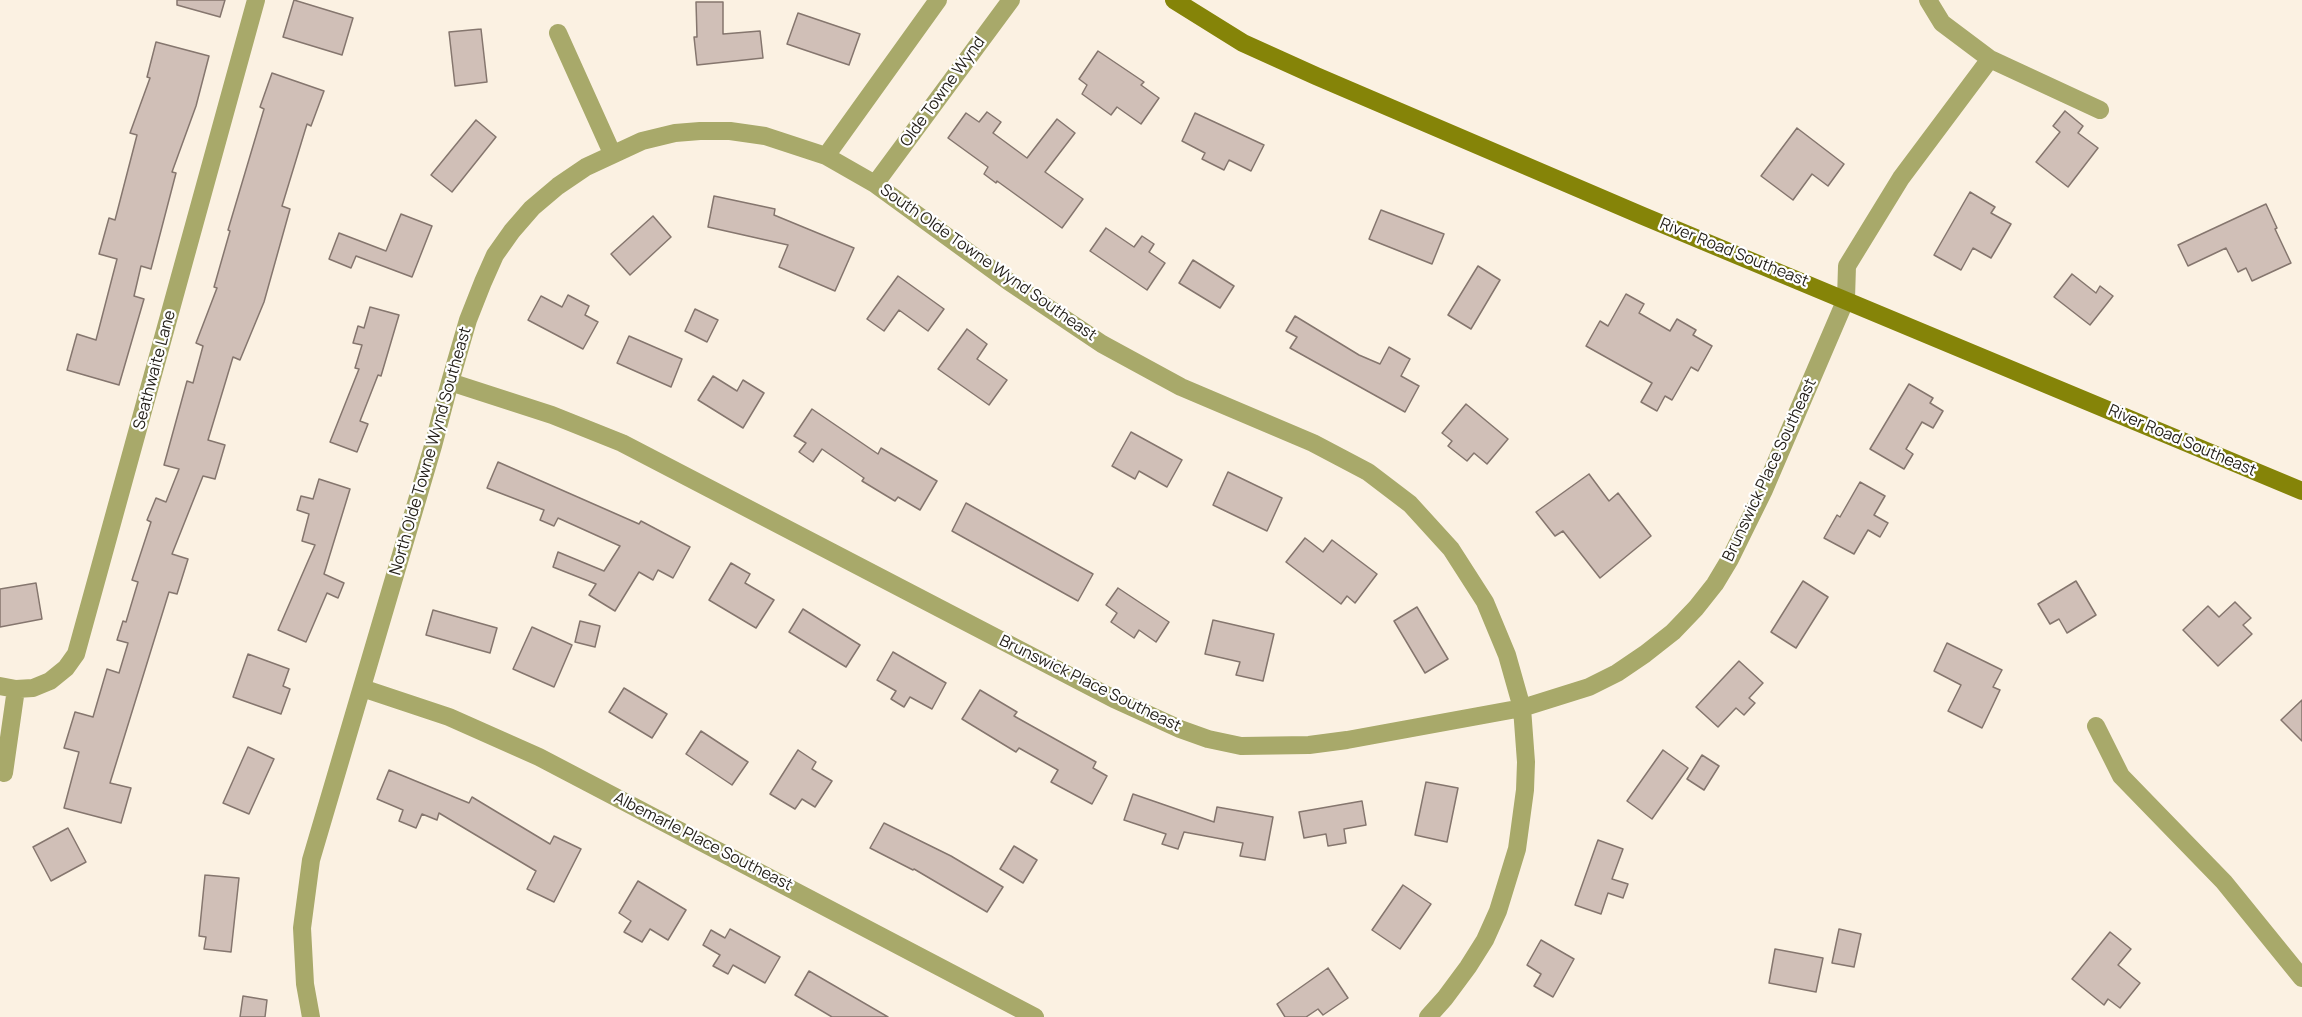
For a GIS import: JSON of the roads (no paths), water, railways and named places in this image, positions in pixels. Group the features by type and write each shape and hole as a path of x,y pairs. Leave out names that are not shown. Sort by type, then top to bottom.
{"main road":[{"name":"River Road Southeast","path":"1174,0 1243,43 1316,76 1642,216 1846,299 2302,491"}],"street":[{"name":"Seathwaite Lane","path":"8,688 33,688 50,681 66,668 76,654 82,638 256,0"},
{"path":"826,156 938,0"},
{"name":"Olde Towne Wynd","path":"875,184 1011,0"},
{"path":"1928,0 1942,23 1990,59 2100,110"},
{"path":"1942,0 1942,23"},
{"path":"558,33 612,153"},
{"path":"1846,299 1847,266 1901,178 1990,59"},
{"name":"North Olde Towne Wynd Southeast","path":"311,1017 305,984 302,928 311,860 430,458 468,320 495,255 532,208 558,186 612,153 642,141 675,133 720,131 765,136 826,156"},
{"name":"South Olde Towne Wynd Southeast","path":"826,156 875,184 1008,281 1111,349 1181,387 1313,443 1359,467 1388,486 1429,523 1469,575 1507,654 1521,708 1526,762 1525,790 1522,819 1508,881 1498,911 1485,940 1445,998 1428,1017"},
{"name":"Brunswick Place Southeast","path":"450,382 543,411 622,443 1114,699 1180,729 1208,740 1241,746 1309,745 1521,708 1589,687 1617,673 1673,632 1696,608 1714,584 1744,531 1846,299"},
{"path":"4,773 8,688"},
{"name":"Albemarle Place Southeast","path":"362,688 449,717 539,757 1035,1017"},
{"path":"2096,726 2121,776 2224,882 2302,978"}]}
